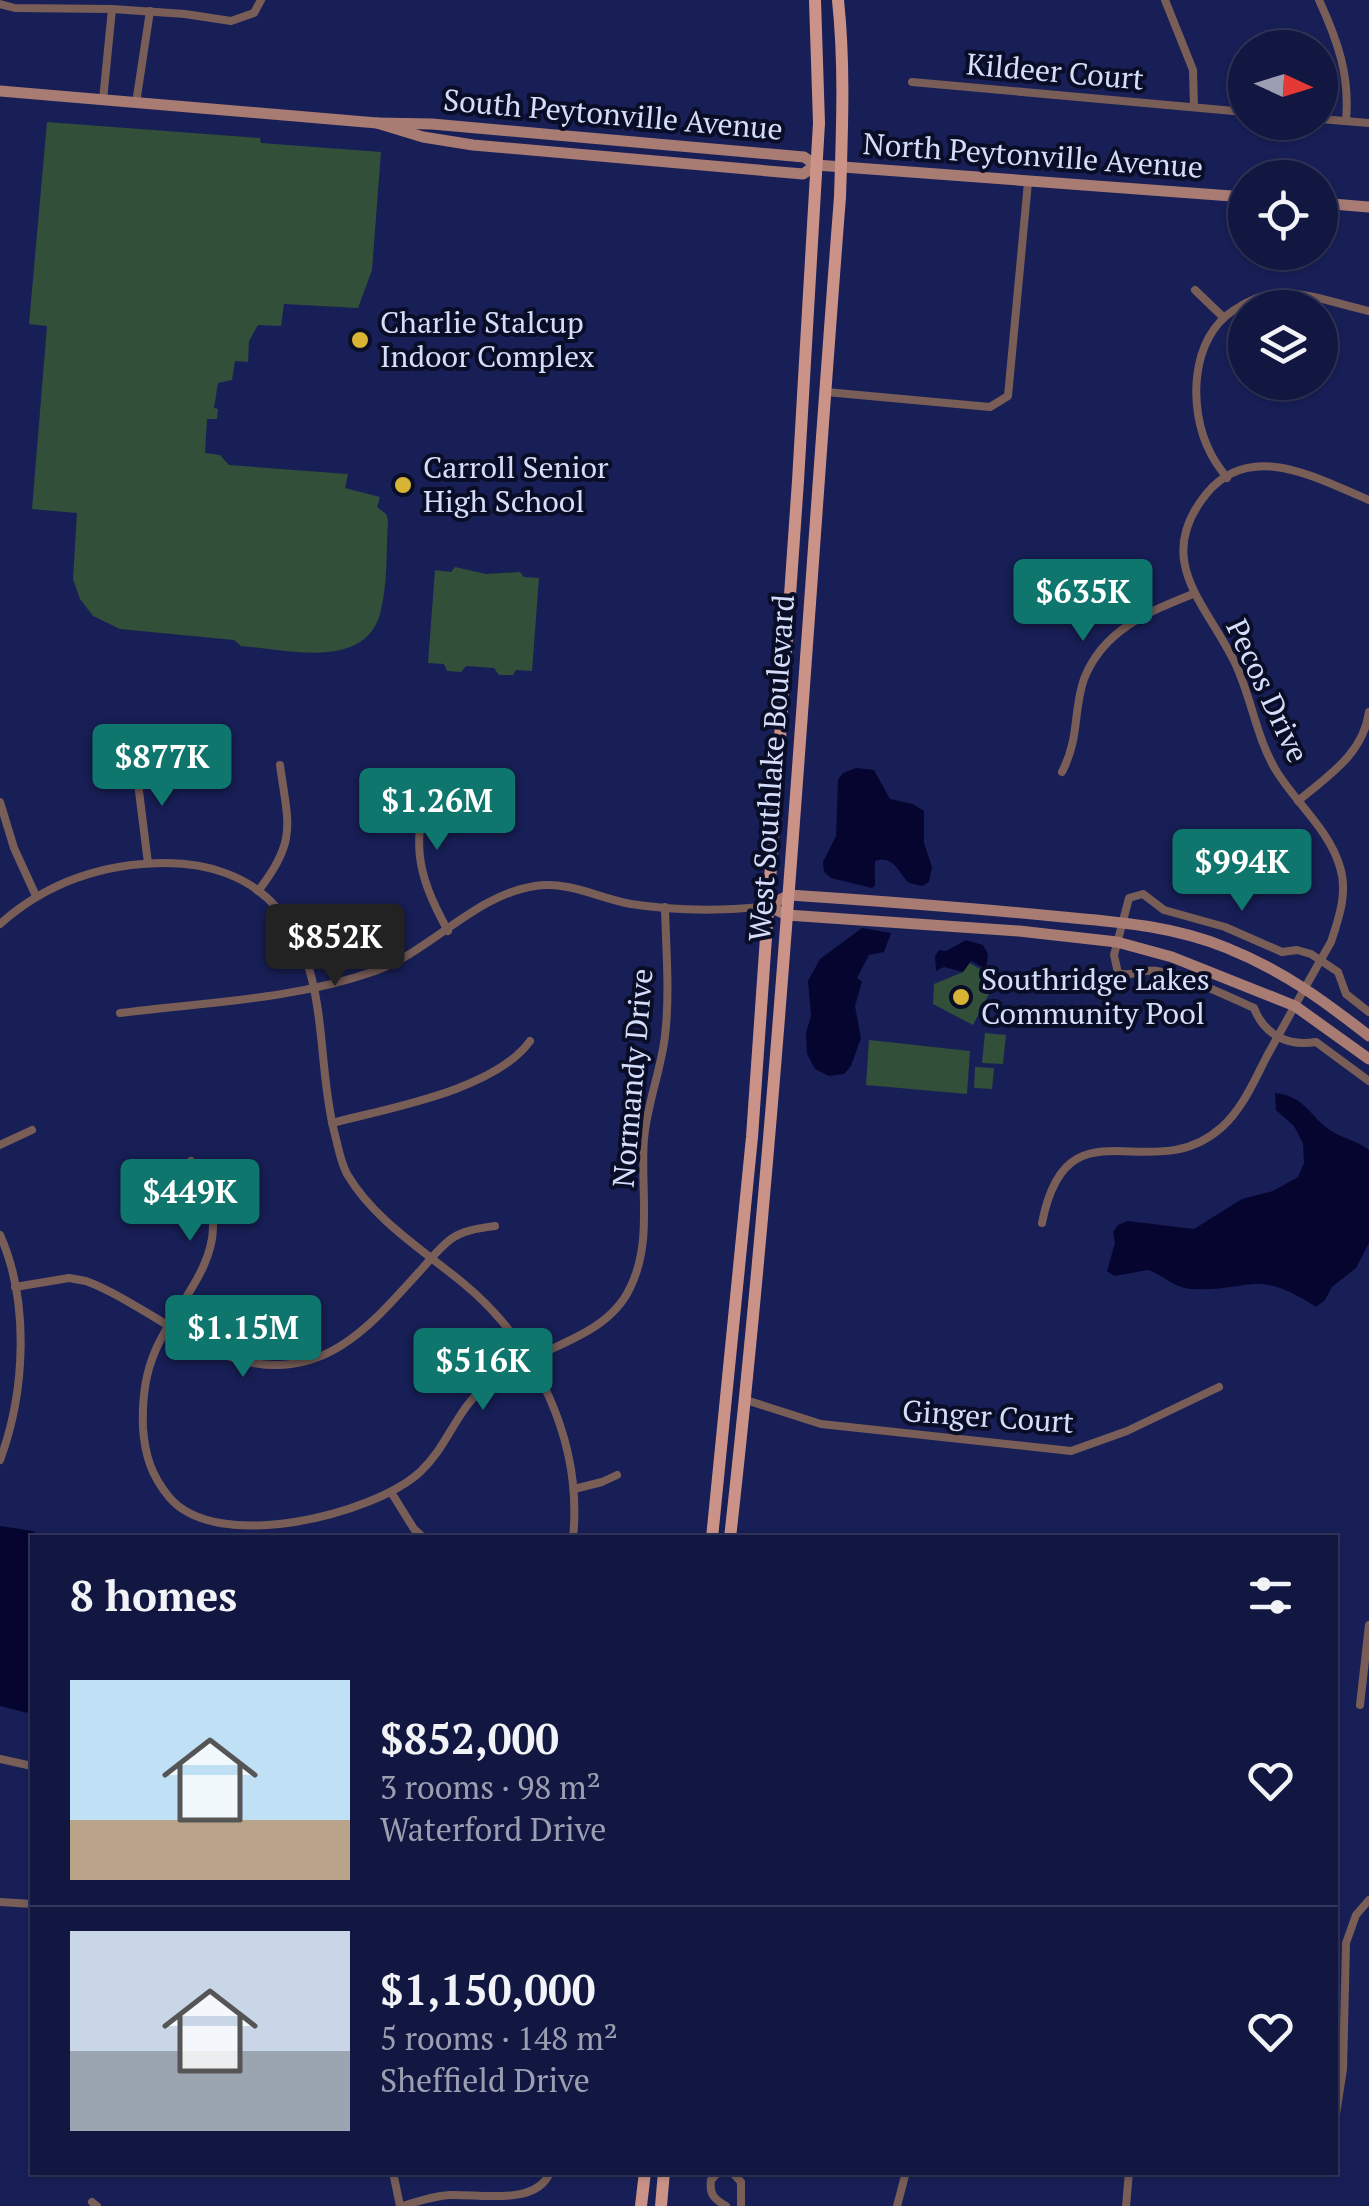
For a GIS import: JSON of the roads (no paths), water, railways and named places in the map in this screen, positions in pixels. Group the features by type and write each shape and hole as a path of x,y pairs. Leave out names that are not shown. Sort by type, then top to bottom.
{"main road":[{"name":"West Southlake Boulevard","path":"712,1535 752,1137 768,906 816,165 819,106 815,0"},
{"name":"West Southlake Boulevard","path":"730,1535 746,1400 787,914 841,167 844,52 838,0"},
{"path":"641,2206 645,2175"},
{"path":"660,2206 664,2175"}],"street":[{"path":"0,4 15,8 131,5 150,12 231,22 254,13 261,0"},
{"path":"1165,0 1193,70 1194,107"},
{"path":"1319,0 1344,62 1346,121"},
{"path":"103,100 112,8"},
{"path":"136,103 150,12"},
{"name":"Kildeer Court","path":"912,82 1228,110"},
{"name":"South Peytonville Avenue","path":"0,91 804,157 816,165 804,174 652,162 456,143 377,123"},
{"path":"1338,120 1369,123"},
{"path":"652,162 654,144"},
{"name":"North Peytonville Avenue","path":"816,165 1228,196"},
{"path":"824,392 990,407 1008,396 1028,182"},
{"path":"1338,204 1369,207"},
{"path":"1195,290 1223,317"},
{"path":"1369,311 1284,292 1251,298 1223,317 1208,338 1197,369 1198,413 1209,450 1227,478 1254,468 1290,468 1369,500"},
{"name":"Pecos Drive","path":"1042,1224 1057,1176 1080,1156 1110,1150 1168,1154 1212,1136 1244,1102 1337,924 1344,889 1326,838 1273,766 1235,662 1193,594 1184,570 1186,537 1193,515 1210,490 1227,478"},
{"path":"1062,772 1074,748 1084,680 1107,640 1142,615 1193,594"},
{"path":"1298,800 1348,759 1366,732 1369,712"},
{"path":"134,760 148,863"},
{"path":"258,890 277,866 288,840 280,765"},
{"path":"429,775 418,829 418,860 433,904 448,931"},
{"path":"0,802 14,848 36,896"},
{"path":"0,924 36,896 100,870 148,863 201,865 258,890 278,910 299,938 316,988 332,1123 348,1176 372,1208 492,1309 530,1359 558,1420 574,1488 573,1535"},
{"path":"120,1013 283,996 316,988 378,970 505,894 538,885 566,885 630,903 665,908 768,906 788,895 1120,921 1200,938 1306,986 1369,1036"},
{"path":"1369,1012 1346,994 1338,972 1304,951 1282,952 1226,927 1164,910 1143,894 1129,898 1114,955 1118,973 1125,976 1153,970 1222,994 1254,1008 1263,1027 1278,1036 1300,1044 1316,1042 1369,1081"},
{"path":"768,906 787,914 1117,942 1172,957 1294,1006 1369,1059"},
{"name":"Normandy Drive","path":"191,1161 210,1202 213,1228 201,1268 154,1353 144,1391 144,1450 148,1463 168,1496 186,1512 207,1522 240,1527 351,1508 391,1492 427,1464 471,1398 504,1372 606,1318 629,1292 640,1264 644,1139 665,1035 665,908"},
{"path":"332,1123 467,1084 513,1060 530,1042"},
{"path":"0,1145 32,1130"},
{"path":"14,1287 69,1278 86,1281 242,1361 306,1361 336,1350 368,1328 457,1235 495,1226"},
{"path":"0,1236 14,1287 20,1330 14,1404 0,1460"},
{"name":"Ginger Court","path":"746,1400 821,1424 1071,1451 1127,1432 1219,1387"},
{"path":"574,1488 617,1475"},
{"path":"391,1492 421,1535"},
{"path":"240,1527 241,1535"},
{"path":"1360,1705 1369,1625"},
{"path":"0,1759 30,1766"},
{"path":"1338,2101 1343,2068 1346,1944 1356,1915 1369,1900"},
{"path":"0,1902 30,1904"},
{"path":"395,2175 402,2206 449,2195 522,2197 544,2185 549,2175"},
{"path":"715,2175 710,2180 710,2189 714,2198 726,2206"},
{"path":"735,2175 741,2182 742,2206"},
{"path":"897,2206 905,2175"},
{"path":"1126,2206 1129,2175"}],"place":[{"name":"Charlie Stalcup Indoor Complex","path":"360,340"},
{"name":"Carroll Senior High School","path":"403,485"},
{"name":"Southridge Lakes Community Pool","path":"961,997"}]}
